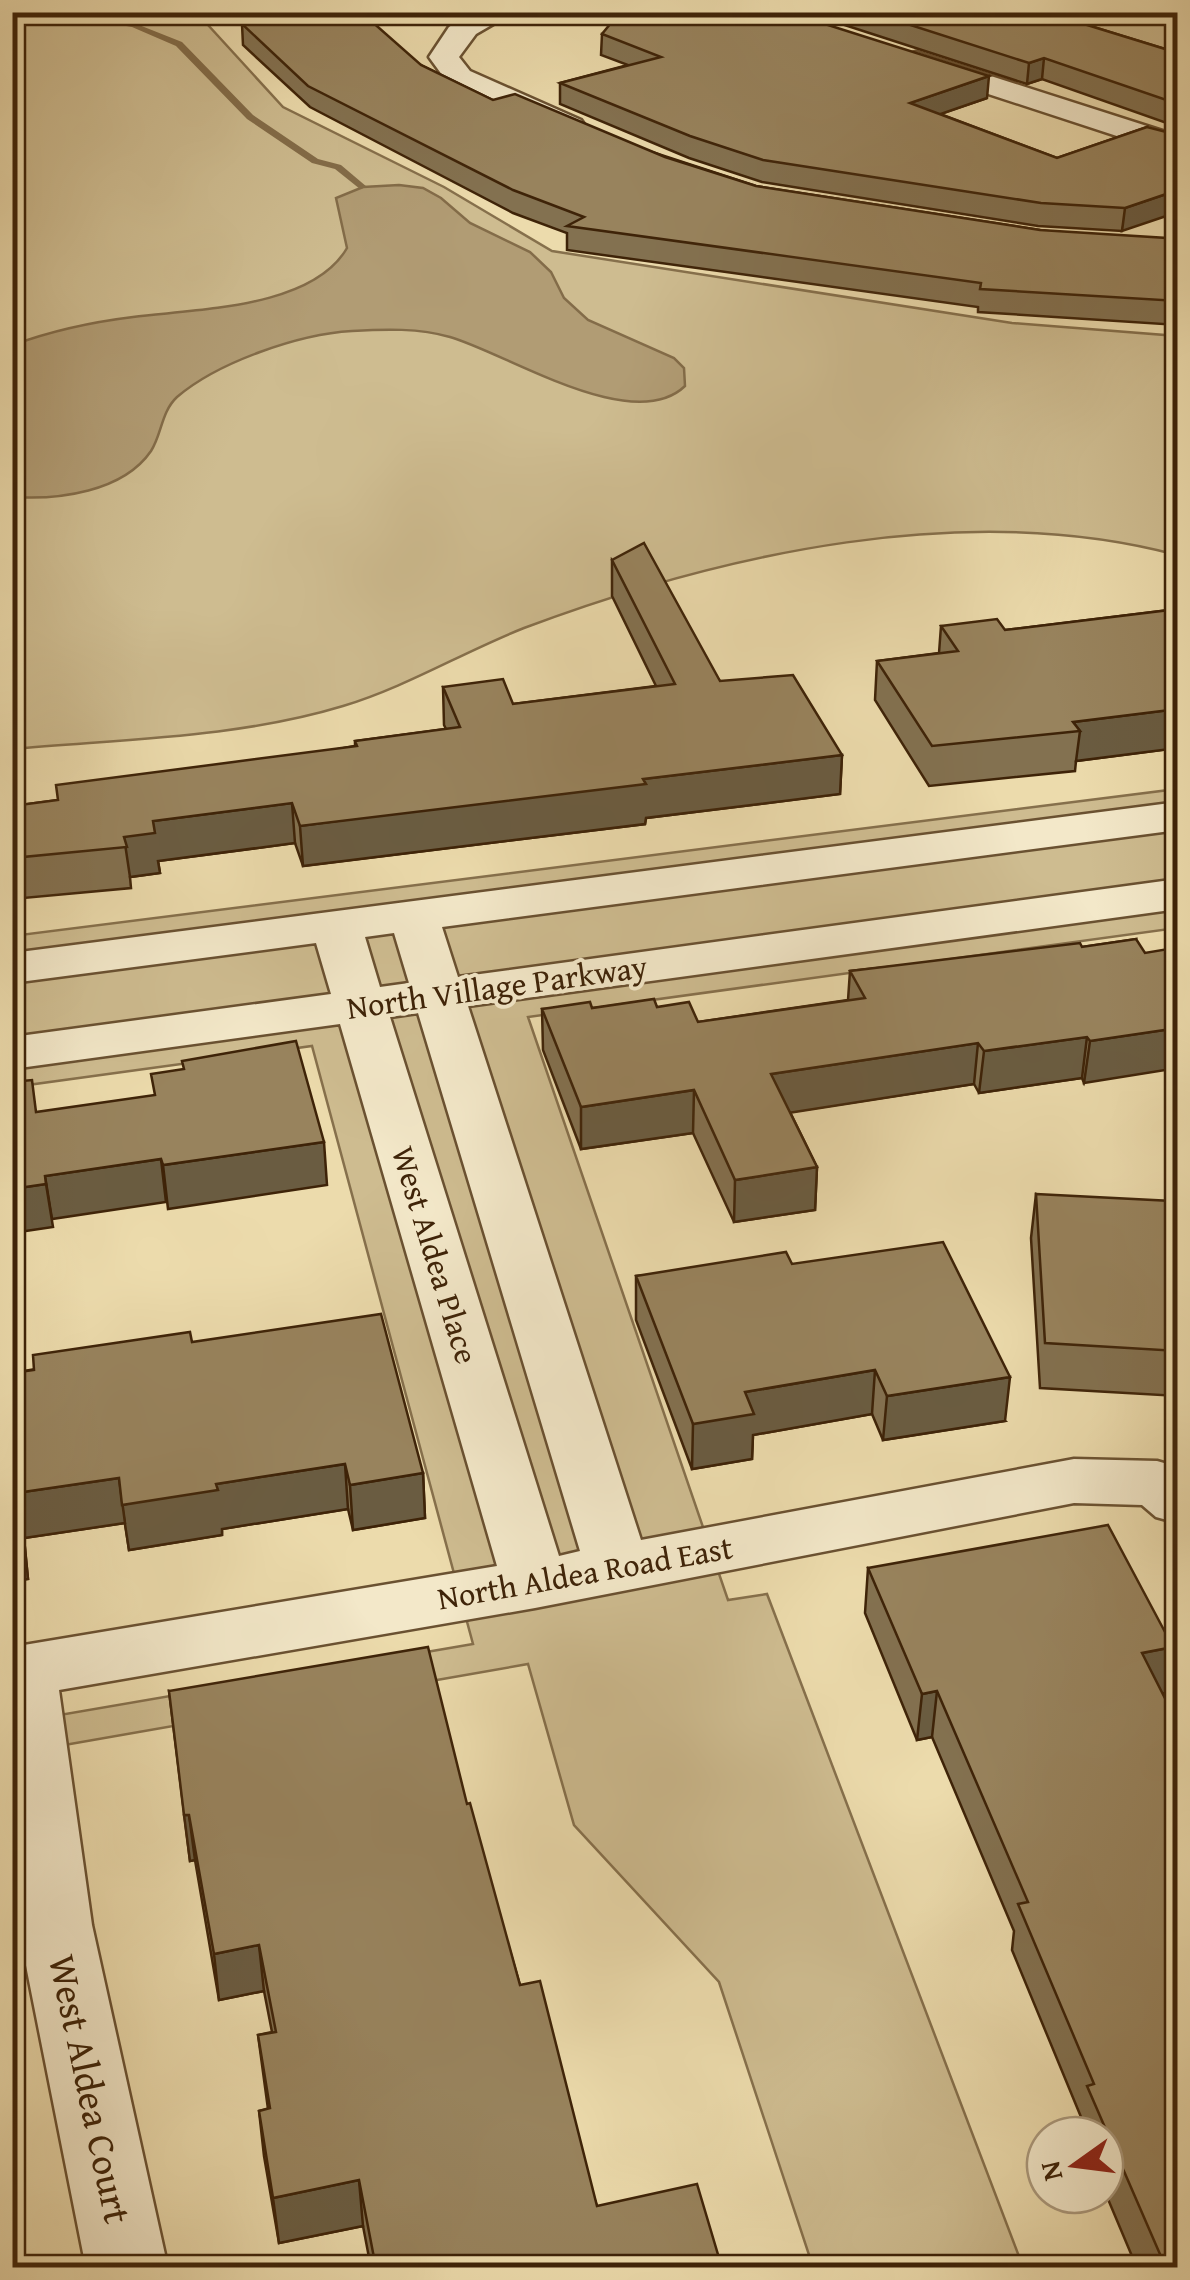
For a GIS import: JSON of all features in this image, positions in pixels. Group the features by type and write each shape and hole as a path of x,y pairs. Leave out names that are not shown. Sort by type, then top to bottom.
{"street":[{"path":"500,12 474,20 452,38 444,57 451,67 459,77 592,136"},
{"path":"885,51 1178,146"},
{"path":"12,968 1178,816"},
{"path":"939,847 981,922"},
{"name":"North Village Parkway","path":"12,1052 1178,894"},
{"path":"413,915 618,1568"},
{"name":"West Aldea Place","path":"336,925 536,1584"},
{"name":"North Aldea Road East","path":"17,1672 536,1584 1074,1481 1167,1492"},
{"name":"West Aldea Court","path":"17,1672 55,1925 127,2268"}],"shaded area":[{"path":"13,13 197,13 283,107 444,187 552,251 1012,323 1177,336 1177,555 1097,539 1014,532 847,542 763,557 601,601 524,628 366,698 303,717 179,736 13,749"},
{"path":"1013,13 1177,13 1177,62"},
{"path":"363,187 423,188 470,223 530,252 551,272 564,298 588,320 674,358 684,368 685,386 662,399 634,402 569,386 438,334 389,330 331,333 260,352 194,384 172,403 151,451 124,476 69,495 13,497 13,345 102,322 218,308 280,295 330,268 347,248 336,198"},
{"path":"1177,789 1177,928 528,1017 728,1600 767,1594 1023,2267 813,2267 719,1982 574,1825 528,1664 13,1754 13,1723 473,1644 312,1046 13,1087 12,936"}],"building":[{"path":"253,12 361,12 421,65 493,100 515,94 665,157 756,186 1040,230 1167,238 1169,248 1178,249 1178,301 980,289 981,283 567,226 584,217 513,190 308,86 242,24"},
{"path":"620,12 778,12 989,76 910,103 1057,158 1147,127 1178,135 1178,190 1125,208 1041,203 763,160 690,136 560,83 661,57 602,34"},
{"path":"870,12 1045,12 1178,53 1178,104 1044,58 1029,63"},
{"path":"644,543 720,681 793,675 842,755 643,779 646,784 300,826 292,803 153,821 155,833 124,837 127,847 12,858 12,806 58,800 56,785 357,746 355,741 460,727 443,687 503,679 513,704 675,684 612,560"},
{"path":"1178,609 1178,709 1073,722 1080,731 932,746 877,661 958,651 941,626 997,619 1005,630"},
{"path":"1136,939 1145,953 1174,948 1178,954 1178,1028 984,1051 978,1043 771,1074 817,1167 735,1180 694,1090 581,1107 542,1009 590,1002 592,1008 654,999 657,1007 689,1002 698,1022 865,998 850,971"},
{"path":"296,1041 324,1142 163,1165 161,1159 45,1176 46,1184 12,1189 12,1082 32,1080 36,1112 155,1095 151,1074 184,1069 182,1061"},
{"path":"1036,1194 1172,1201 1178,1251 1178,1351 1045,1343"},
{"path":"943,1242 1010,1377 887,1396 875,1370 745,1392 754,1414 693,1424 636,1276 786,1252 792,1264"},
{"path":"381,1314 423,1473 350,1485 345,1464 216,1484 218,1490 122,1505 119,1478 16,1493 21,1533 12,1535 12,1373 34,1370 33,1355 190,1332 192,1342"},
{"path":"1108,1525 1173,1647 1142,1653 1178,1724 1178,2268 1166,2268 1125,2174 1125,2115 1100,2115 1087,2086 1094,2084 1018,1904 1028,1902 937,1691 922,1694 868,1568"},
{"path":"428,1647 467,1804 470,1803 520,1985 540,1981 597,2206 697,2184 722,2268 376,2268 359,2180 273,2198 259,2111 270,2108 258,2035 276,2032 259,1945 214,1954 189,1815 184,1815 169,1691"}],"waterway":[{"path":"12,13 81,16 134,25 179,44 250,117 315,161 338,167 363,187"}]}
